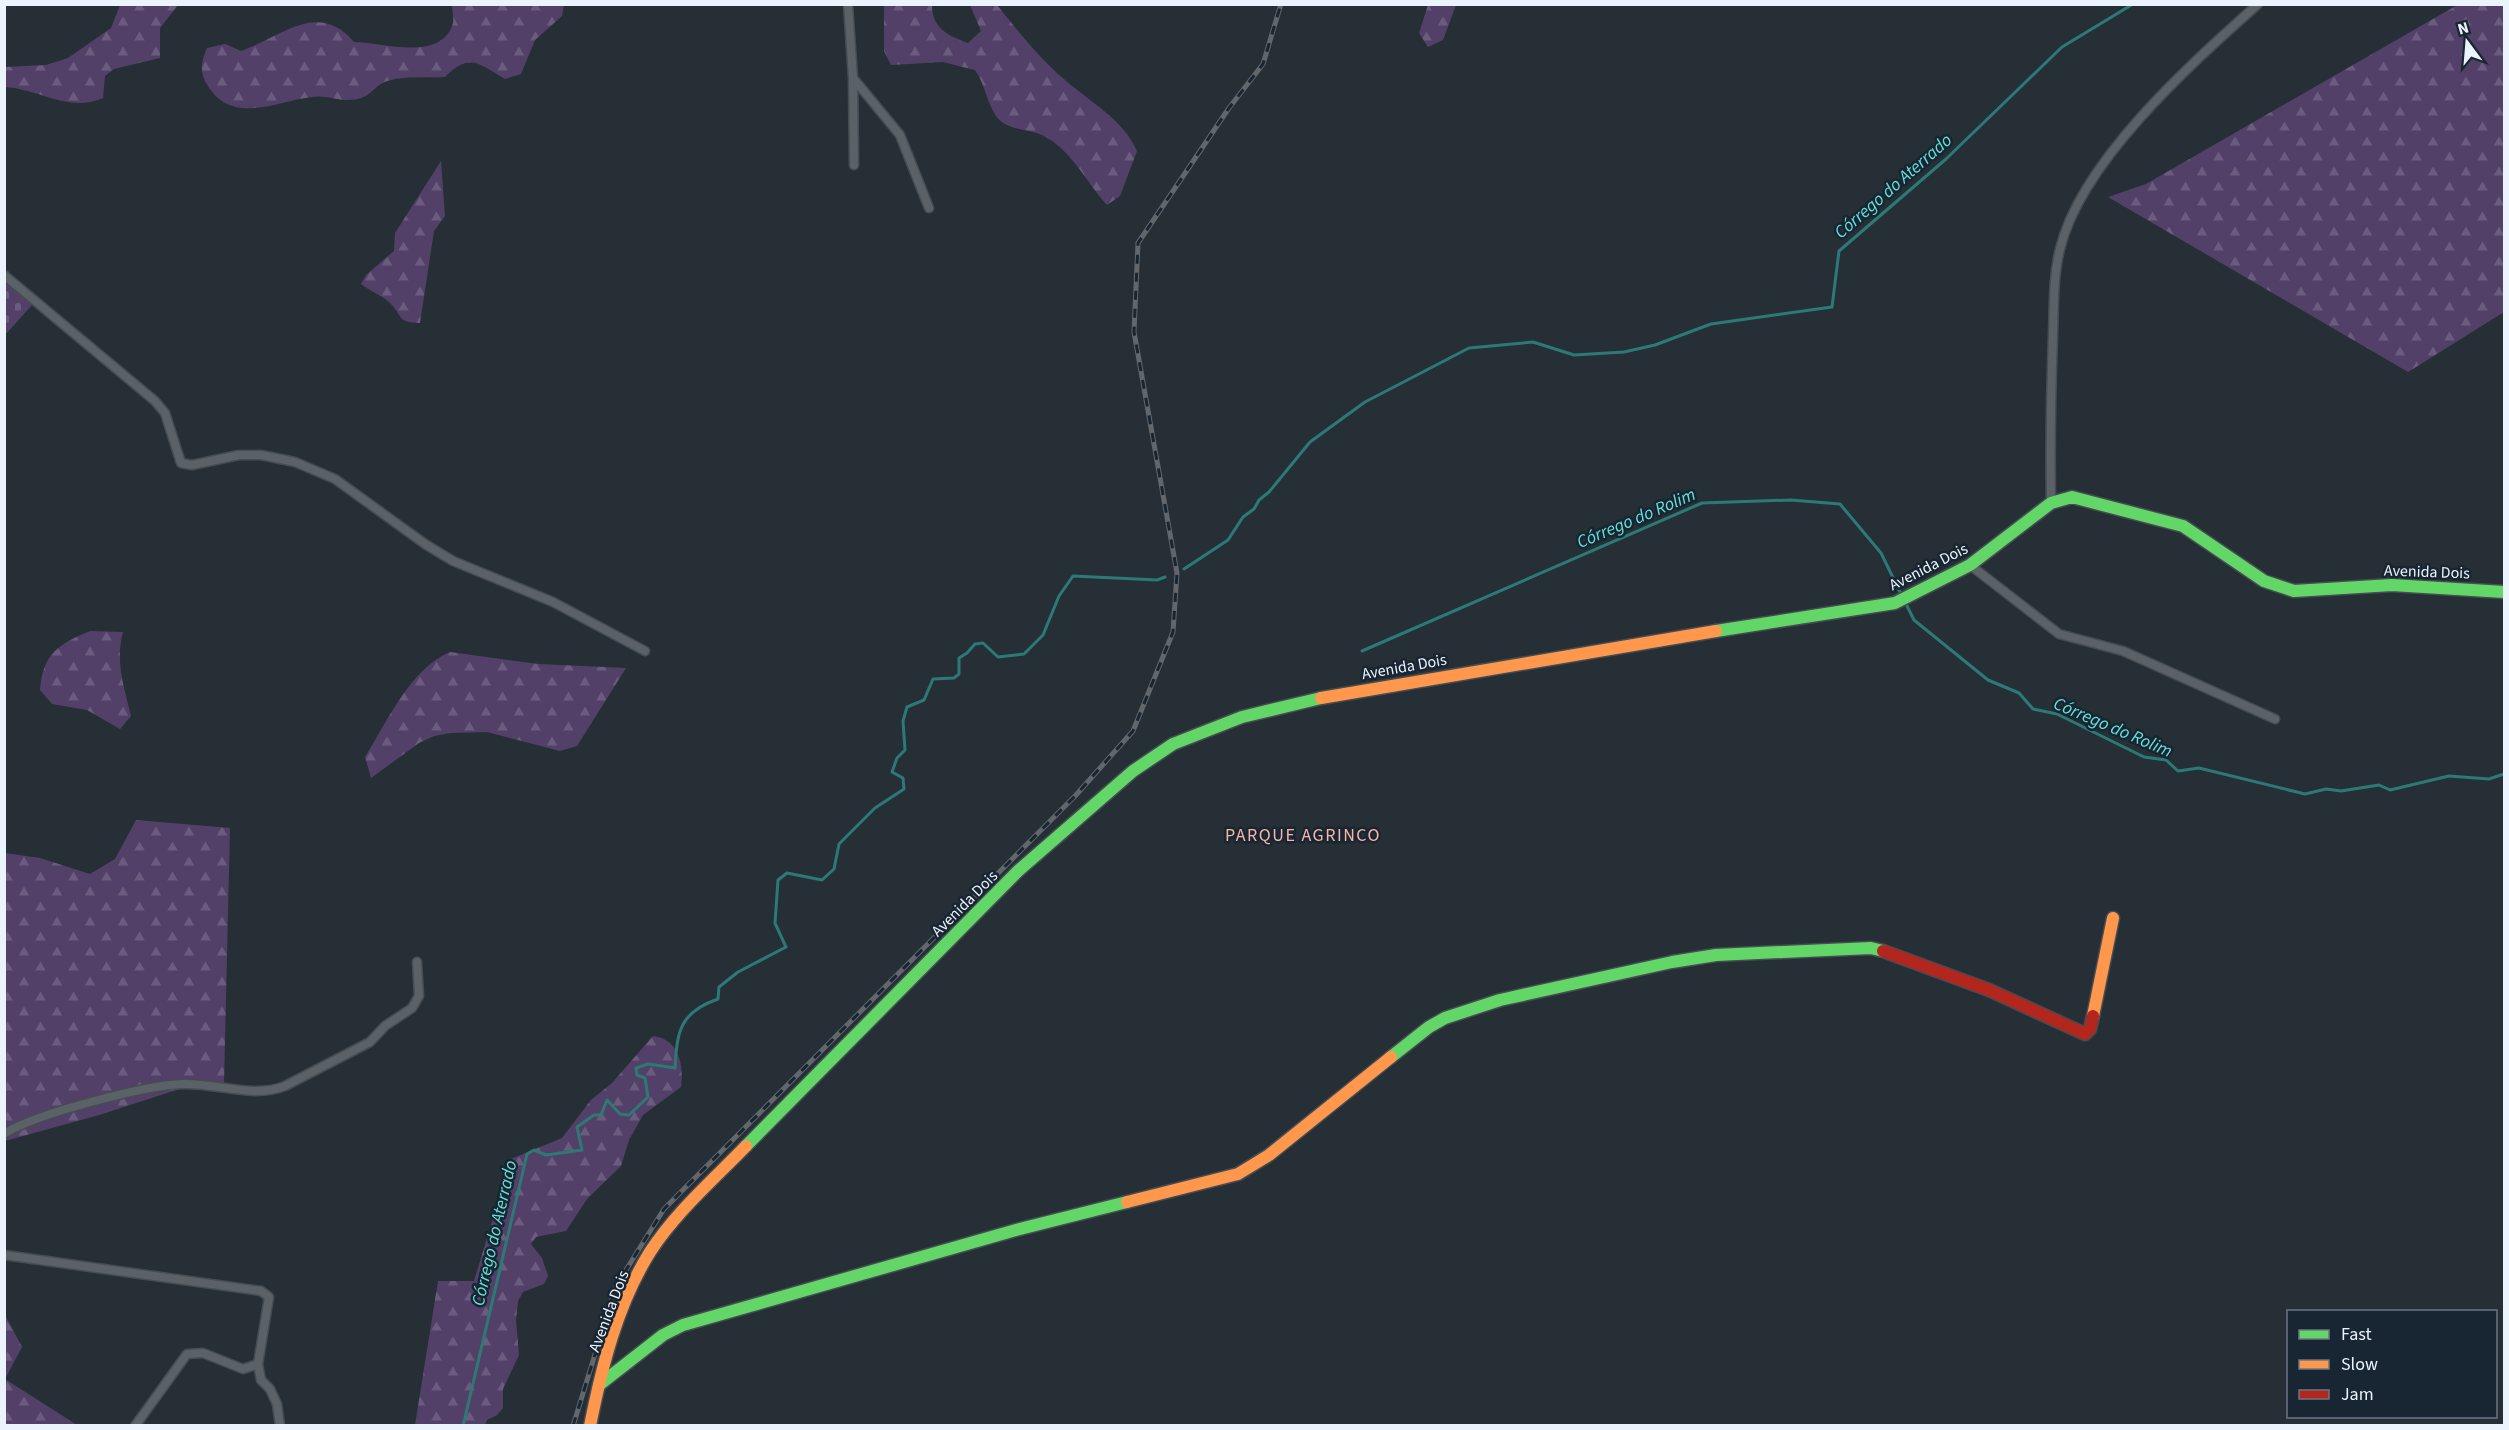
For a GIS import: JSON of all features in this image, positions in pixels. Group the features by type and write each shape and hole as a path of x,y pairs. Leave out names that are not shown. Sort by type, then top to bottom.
{"street":[{"path":"848,4 853,78 854,165"},
{"path":"2051,503 2049,427 2056,275 2060,248 2069,222 2084,193 2104,165 2158,100 2258,4"},
{"path":"853,78 900,135 929,208"},
{"path":"4,275 155,401 165,412 181,463 192,465 239,455 295,462 335,479 425,544 453,561 553,602 645,651"},
{"name":"Avenida Dois","path":"590,1425 598,1386 624,1306 651,1251 686,1207 1018,872 1133,771 1173,744 1242,717 1318,698 1597,649 1897,602 1970,565 2051,503 2066,498 2082,498 2182,526 2201,536 2264,581 2294,591 2392,585 2505,592"},
{"path":"1970,565 2059,633 2123,651 2275,719"},
{"path":"598,1386 663,1335 683,1325 1016,1230 1238,1174 1269,1155 1429,1027 1466,1009 1694,958 1871,948 1989,990 2085,1034 2090,1029 2113,918"},
{"path":"4,1134 99,1101 180,1084 258,1091 285,1086 370,1042 385,1026 412,1008 419,996 417,962"},
{"path":"4,1255 261,1291 269,1297 258,1364 261,1380 270,1389 277,1404 280,1425"},
{"path":"135,1425 187,1354 202,1353 243,1369 258,1364"}],"green space":[{"path":"2459,4 2504,5 2504,312 2408,372 2108,197 2146,184"},
{"path":"120,5 178,5 160,28 160,58 114,69 105,76 103,98 90,102 66,102 5,87 5,67 46,65 68,58 111,28"},
{"path":"452,5 564,5 562,16 535,40 521,74 505,79 481,65 468,63 454,69 445,77 391,80 354,100 317,96 269,106 242,108 229,105 218,98 203,77 202,63 207,48 225,44 241,51 286,30 314,22 341,30 354,42 394,47 424,47 437,43 447,35 453,23"},
{"path":"884,5 932,5 935,20 942,30 968,43 981,31 970,5 997,5 1046,63 1106,112 1131,140 1137,151 1120,196 1107,205 1070,158 1053,141 1000,121 993,111 975,70 943,62 891,65 884,51"},
{"path":"1428,5 1456,5 1443,40 1428,47 1419,33"},
{"path":"441,161 445,216 434,231 420,323 407,321 401,318 387,300 361,284 366,275 394,251 395,233"},
{"path":"4,282 33,304 5,335 4,335"},
{"path":"90,631 123,632 120,664 131,716 120,729 87,710 52,704 40,690 45,667 54,652 70,640"},
{"path":"450,652 538,664 626,668 577,746 560,751 487,732 451,733 434,736 419,743 371,778 365,757 391,713 411,683 436,660"},
{"path":"136,820 230,828 224,1083 192,1085 99,1115 5,1141 5,853 40,858 90,874 115,859"},
{"path":"653,1036 669,1042 678,1054 682,1070 681,1087 643,1115 629,1140 621,1166 587,1199 566,1231 536,1237 531,1244 542,1258 548,1276 544,1284 523,1292 518,1301 516,1320 519,1355 503,1389 503,1408 497,1415 487,1420 485,1425 415,1425 438,1281 474,1281 511,1159 562,1138 591,1100 612,1083"},
{"path":"5,1315 22,1347 5,1379"},
{"path":"5,1379 77,1425 5,1425"}],"waterway":[{"name":"Córrego do Aterrado","path":"1184,569 1228,540 1243,517 1254,509 1259,500 1269,492 1310,442 1365,402 1469,348 1533,342 1574,355 1624,352 1655,345 1711,324 1832,307 1839,251 1946,159 2062,47 2133,4"},
{"name":"Córrego do Rolim","path":"1362,651 1702,503 1791,500 1840,504 1881,553 1902,596"},
{"name":"Córrego do Aterrado","path":"463,1426 527,1154 534,1150 546,1155 582,1150 577,1127 594,1115 601,1115 607,1100 620,1114 629,1115 648,1097 645,1078 637,1075 636,1068 648,1064 675,1068 679,1033 688,1017 705,1004 718,999 719,987 738,972 786,947 775,923 778,880 787,873 822,880 834,869 839,844 875,808 904,789 903,778 892,772 897,758 905,750 903,721 907,707 924,700 933,679 954,678 959,674 959,658 975,644 983,643 998,657 1024,654 1043,635 1059,596 1073,576 1157,580 1165,577"},
{"name":"Córrego do Rolim","path":"1905,602 1914,620 1988,680 2019,693 2033,709 2057,714 2144,757 2166,760 2178,771 2199,768 2305,794 2326,789 2341,791 2379,785 2390,790 2449,776 2489,779 2504,774"}],"railway":[{"path":"573,1426 616,1286 664,1209 1076,795 1133,731 1173,632 1177,573 1134,332 1138,243 1229,108 1263,64 1281,4"}],"traffic: fast":[{"path":"1716,631 1895,603 1970,565 2051,503 2072,497 2183,526 2264,581 2294,591 2392,585 2504,592"},
{"path":"746,1146 1018,871 1133,771 1173,744 1242,717 1321,698"},
{"path":"1391,1057 1429,1027 1445,1018 1500,1000 1672,962 1716,955 1871,948 1883,951"},
{"path":"599,1385 663,1335 683,1325 1016,1230 1127,1202"}],"traffic: slow":[{"path":"1321,698 1716,631"},
{"path":"2093,1016 2113,918"},
{"path":"1127,1202 1238,1174 1269,1155 1391,1057"},
{"path":"590,1426 612,1336 638,1272 671,1223 746,1146"}],"traffic: jam":[{"path":"1883,951 1989,990 2085,1034 2090,1029 2093,1016"}],"district":[{"name":"PARQUE AGRINCO","path":"1303,835"}]}
